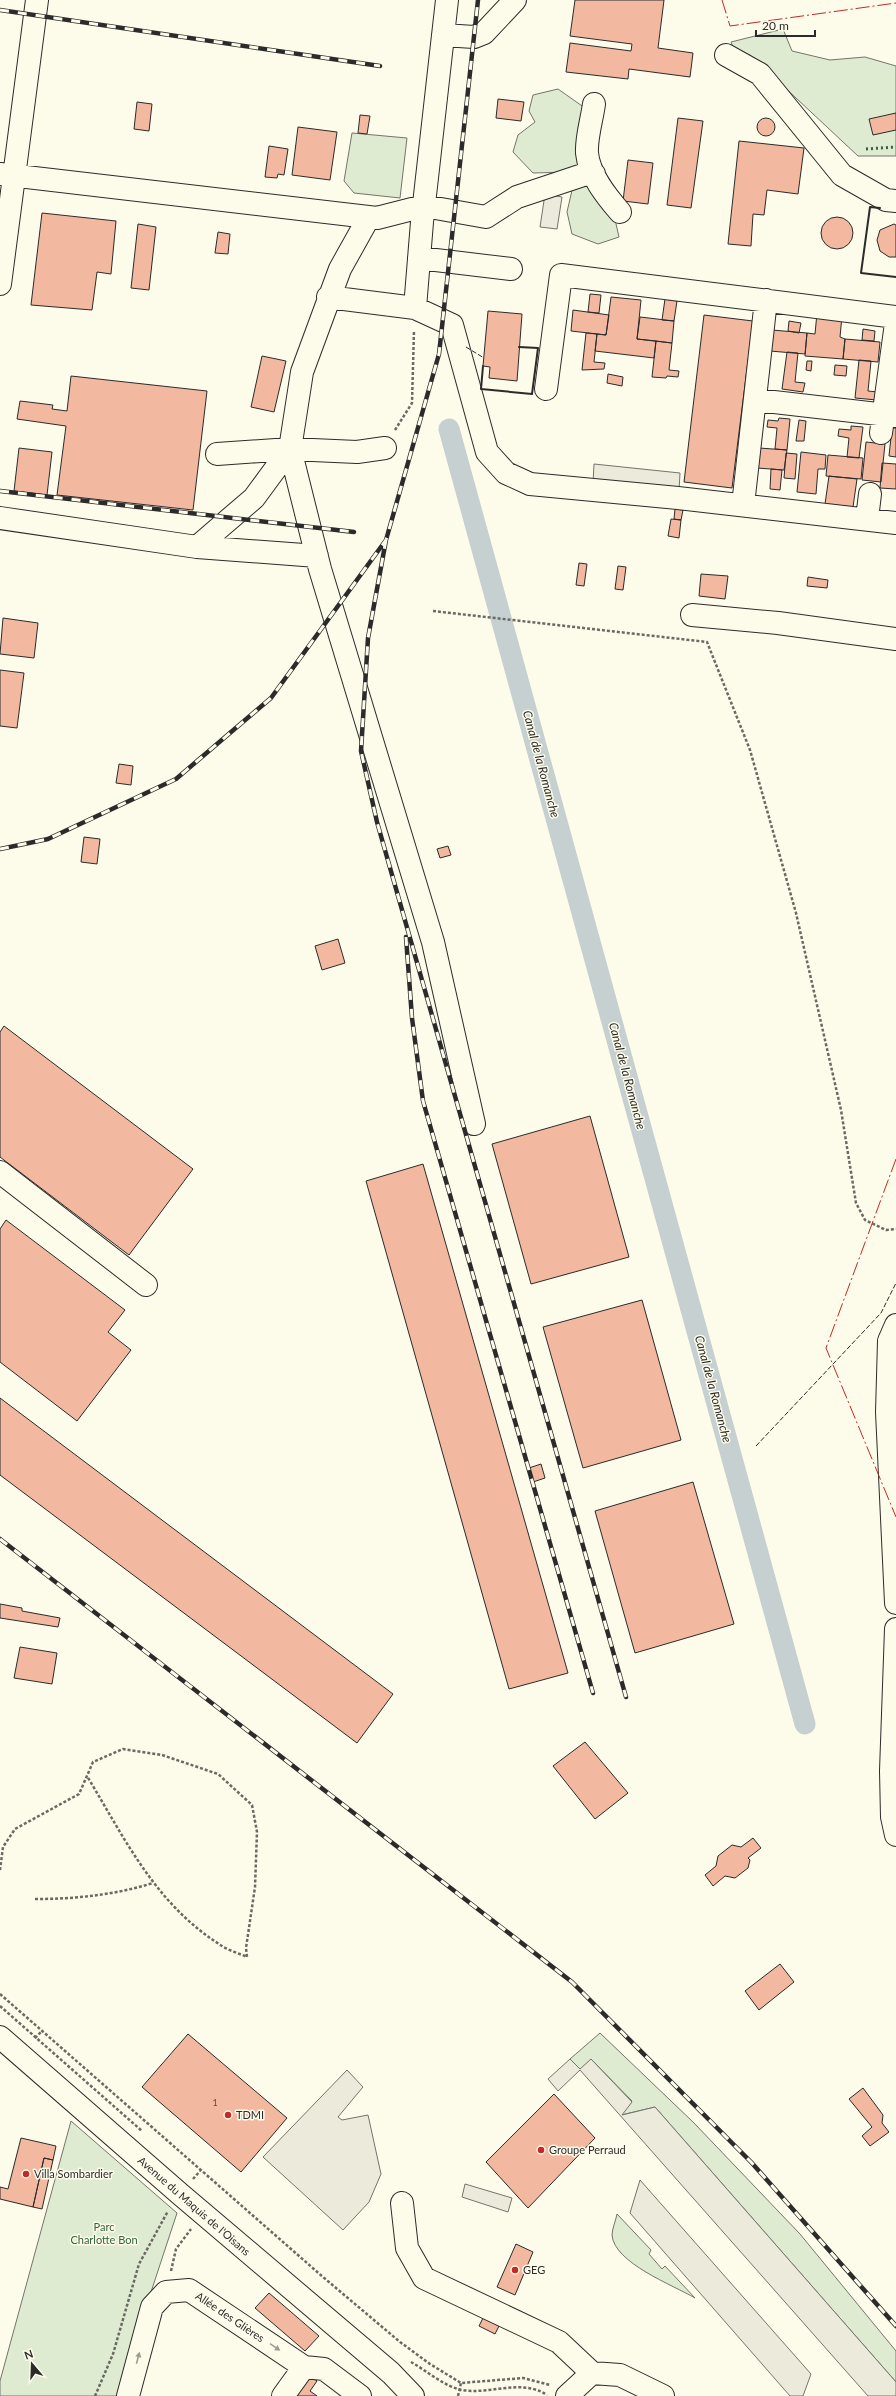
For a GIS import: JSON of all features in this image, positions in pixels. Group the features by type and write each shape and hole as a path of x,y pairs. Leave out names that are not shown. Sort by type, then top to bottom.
{"street":[{"path":"0,284 7,175 37,0"},
{"path":"415,308 424,206 447,0"},
{"path":"443,35 474,37 484,34 515,0"},
{"path":"726,55 760,74 842,175 886,200 896,201"},
{"path":"594,104 587,153 594,174 608,198 620,212"},
{"path":"7,175 377,218 424,206 486,217 517,197 583,175 594,174"},
{"path":"369,217 340,269 328,297 302,372 290,449 316,556 433,942 474,1124"},
{"path":"419,258 511,269"},
{"path":"546,389 561,275 896,317"},
{"path":"328,297 415,308 452,325 487,452 506,473 530,484 743,505 896,523"},
{"path":"743,505 756,400 766,300"},
{"path":"756,400 887,421 896,323"},
{"path":"218,454 290,449 357,452 385,448"},
{"path":"197,547 254,498 290,449"},
{"path":"867,519 870,494"},
{"path":"0,518 197,547 316,556"},
{"path":"692,615 778,623 896,639"},
{"path":"0,1172 146,1285"},
{"path":"896,1325 889,1341 887,1412 896,1603"},
{"path":"896,1629 891,1771 892,1817 896,1835"},
{"name":"Avenue du Maquis de l'Oisans","path":"0,2037 180,2194 390,2373 413,2396"},
{"path":"402,2203 407,2248 424,2278 560,2342 592,2373"},
{"name":"Allée des Glières","path":"174,2291 189,2290 304,2367"},
{"path":"128,2396 152,2307 166,2292 174,2291"},
{"path":"283,2396 304,2367 324,2369 360,2396"},
{"name":"Avenue du Maquis de l'Oisans","path":"390,2373 429,2396"},
{"path":"581,2396 592,2373"},
{"path":"560,2392 592,2373 620,2375 663,2396"}],"path":[{"path":"385,448 412,403 415,308"},
{"path":"433,611 707,642 750,750 796,914 841,1110 856,1203 865,1220 886,1230 896,1229"},
{"path":"0,1870 3,1847 15,1829 79,1794 93,1762 123,1749 162,1755 218,1774 252,1805 257,1832 255,1880 246,1948 247,1957 220,1945 170,1903 120,1836 87,1776"},
{"path":"35,1899 75,1899 120,1893 154,1883"},
{"path":"0,1994 400,2342 430,2364 462,2383 523,2378 548,2384 560,2392"},
{"path":"0,2006 148,2136"},
{"path":"189,2172 200,2182"},
{"path":"95,2396 113,2354 139,2264 172,2204"},
{"path":"174,2291 171,2272 176,2249 195,2224"},
{"path":"407,2359 451,2386 461,2390 479,2392 526,2387 534,2388 548,2396"},
{"path":"458,2396 462,2383"}],"green space":[{"path":"783,29 792,51 830,60 865,57 896,66 896,156 858,156 750,55 734,50 731,42"},
{"path":"558,89 585,108 593,152 570,172 533,173 513,152 518,135 535,122 529,111 533,95"},
{"path":"352,133 407,138 400,198 354,193 344,181"},
{"path":"591,182 614,215 619,237 598,244 572,234 567,212 573,186"},
{"path":"600,2033 694,2123 800,2234 896,2351 896,2382 655,2107 621,2115 632,2101 591,2059 580,2070 570,2059"},
{"name":"Parc Charlotte Bon","path":"71,2121 177,2213 150,2295 124,2396 0,2396 0,2381"},
{"path":"617,2214 651,2250 649,2254 662,2269 665,2266 695,2298 646,2272 633,2264 623,2255 615,2245 612,2235"}],"shaded area":[{"path":"545,194 562,197 557,229 540,227"},
{"path":"594,464 680,473 679,491 593,483"},
{"path":"570,2059 580,2069 591,2059 632,2102 622,2115 655,2107 896,2382 896,2396 868,2396 580,2070 558,2091 548,2079"},
{"path":"347,2070 363,2087 338,2117 342,2120 368,2115 381,2174 369,2202 343,2230 263,2157"},
{"path":"640,2180 811,2374 803,2396 790,2396 630,2213"},
{"path":"465,2184 512,2198 508,2212 462,2197"}],"building":[{"path":"575,0 664,0 658,48 693,53 690,77 629,69 628,79 566,72 570,43 631,51 632,44 570,36"},
{"path":"498,99 524,102 521,121 496,118"},
{"path":"137,102 152,104 149,131 134,129"},
{"path":"896,113 896,130 873,135 869,119"},
{"path":"360,115 370,116 367,134 358,133"},
{"path":"678,118 703,121 691,208 667,205"},
{"path":"766,118 772,121 775,127 772,133 766,136 760,133 757,127 760,121"},
{"path":"298,127 337,132 330,180 292,175"},
{"path":"739,141 804,148 798,194 767,190 764,215 753,214 751,246 728,244"},
{"path":"269,146 288,149 284,175 278,174 277,178 265,177"},
{"path":"628,160 653,163 648,204 623,201"},
{"path":"42,213 116,221 111,274 97,272 92,310 31,305"},
{"path":"834,217 840,217 850,224 853,233 852,239 846,246 840,249 834,249 824,242 821,236 821,230 828,220"},
{"path":"138,224 156,227 149,290 131,288"},
{"path":"894,224 896,225 896,257 889,257 880,251 877,240 880,230"},
{"path":"218,232 230,234 228,254 215,253"},
{"path":"590,294 601,295 599,313 588,312"},
{"path":"611,297 641,300 637,339 656,341 654,358 595,351 597,334 606,335"},
{"path":"665,299 677,301 674,321 662,320"},
{"path":"573,310 609,315 606,335 571,331"},
{"path":"488,311 522,314 517,381 489,378 490,367 483,366"},
{"path":"817,313 842,316 840,337 845,339 843,359 805,356 807,333 815,334"},
{"path":"704,315 753,321 732,488 684,482"},
{"path":"640,317 674,321 672,343 637,339"},
{"path":"789,321 801,323 799,333 788,331"},
{"path":"863,329 875,331 874,341 862,340"},
{"path":"772,330 807,333 805,354 770,351"},
{"path":"586,333 597,334 594,362 605,363 604,369 582,370"},
{"path":"845,339 880,342 878,362 843,359"},
{"path":"656,341 672,343 669,370 679,371 678,377 652,377"},
{"path":"787,352 798,353 795,382 805,383 803,392 782,389"},
{"path":"262,356 286,361 274,412 251,407"},
{"path":"859,360 871,361 868,391 878,392 877,400 855,398"},
{"path":"807,361 812,361 811,371 806,370"},
{"path":"835,365 847,366 846,376 834,375"},
{"path":"608,374 623,377 622,386 607,383"},
{"path":"71,376 207,391 193,510 57,495 66,426 17,419 20,401 53,405 52,409 67,411"},
{"path":"779,418 790,419 787,450 775,449 777,428 767,427 768,420 778,421"},
{"path":"799,420 806,421 804,441 796,441"},
{"path":"851,426 863,427 859,458 847,457 849,438 838,436 839,429 851,430"},
{"path":"892,428 896,428 896,457 889,456"},
{"path":"866,442 885,444 881,482 862,480"},
{"path":"19,448 52,452 47,495 14,491"},
{"path":"759,448 787,450 784,470 757,468"},
{"path":"801,452 826,455 825,469 818,469 816,494 797,492"},
{"path":"786,453 797,454 795,479 784,478"},
{"path":"828,455 863,458 861,479 826,476"},
{"path":"882,463 896,464 896,489 880,488"},
{"path":"771,469 782,470 780,490 770,489"},
{"path":"829,476 857,479 853,507 825,504"},
{"path":"675,509 683,510 681,520 674,519"},
{"path":"671,519 681,520 679,538 668,536"},
{"path":"579,563 587,564 584,586 576,585"},
{"path":"618,566 626,567 623,590 615,589"},
{"path":"701,574 728,576 725,599 699,596"},
{"path":"808,577 828,580 827,588 807,586"},
{"path":"3,618 38,623 34,658 0,654"},
{"path":"0,670 24,673 17,728 0,726"},
{"path":"119,764 133,766 131,785 116,783"},
{"path":"84,837 100,839 97,864 81,862"},
{"path":"448,846 451,855 440,858 437,849"},
{"path":"338,939 345,963 322,970 315,946"},
{"path":"4,1026 193,1169 129,1255 0,1157 0,1032"},
{"path":"590,1116 629,1257 531,1284 492,1144"},
{"path":"423,1164 568,1673 509,1689 366,1181"},
{"path":"6,1220 125,1310 108,1332 131,1350 77,1421 0,1362 0,1229"},
{"path":"642,1300 681,1440 583,1468 543,1327"},
{"path":"0,1398 393,1694 357,1743 0,1475"},
{"path":"541,1464 545,1478 533,1482 529,1468"},
{"path":"693,1482 734,1624 635,1653 595,1511"},
{"path":"0,1604 22,1608 22,1611 60,1618 58,1627 0,1618"},
{"path":"20,1647 57,1653 52,1684 14,1678"},
{"path":"585,1742 628,1793 595,1819 553,1766"},
{"path":"753,1838 761,1848 748,1858 750,1860 748,1868 735,1878 725,1876 713,1886 705,1875 716,1866 718,1856 732,1845 741,1847"},
{"path":"780,1964 794,1982 759,2010 745,1991"},
{"path":"188,2034 287,2118 241,2172 142,2087"},
{"path":"863,2088 883,2115 882,2123 889,2132 870,2146 862,2136 872,2127 849,2099"},
{"name":"Groupe Perraud","path":"554,2094 595,2138 528,2208 486,2162"},
{"name":"Villa Sombardier","path":"21,2138 56,2146 53,2160 44,2158 33,2207 0,2199 0,2187 8,2189"},
{"path":"44,2158 53,2160 42,2209 33,2207"},
{"name":"GEG","path":"516,2244 533,2252 515,2295 497,2287"},
{"path":"269,2293 319,2336 305,2351 255,2308"},
{"path":"483,2318 499,2326 495,2334 479,2326"},
{"path":"310,2376 317,2381 310,2391 317,2396 296,2396"}],"waterway":[{"name":"Canal de la Romanche","path":"449,429 805,1724"}],"railway":[{"path":"0,849 48,839 176,779 271,698 386,540 439,354 478,0"},
{"path":"0,10 380,66"},
{"path":"0,491 354,532"},
{"path":"386,540 368,638 361,751 377,822 626,1697"},
{"path":"406,937 412,1018 423,1101 593,1693"},
{"path":"0,1539 572,1982 751,2162 896,2326"}],"hedge":[{"path":"866,149 896,147"}],"fence":[{"path":"466,347 484,358"},
{"path":"756,1446 881,1313 896,1283"}],"wall":[{"path":"880,208 870,207 861,273 896,277"},
{"path":"483,366 481,389 532,394 538,348 519,347"}],"power":[{"path":"722,0 730,26 896,3"},
{"path":"896,1159 826,1348 896,1517"}],"place":[{"name":"TDMI","path":"228,2115"},
{"name":"Groupe Perraud","path":"541,2150"},
{"name":"Villa Sombardier","path":"26,2174"},
{"name":"GEG","path":"515,2270"}]}
